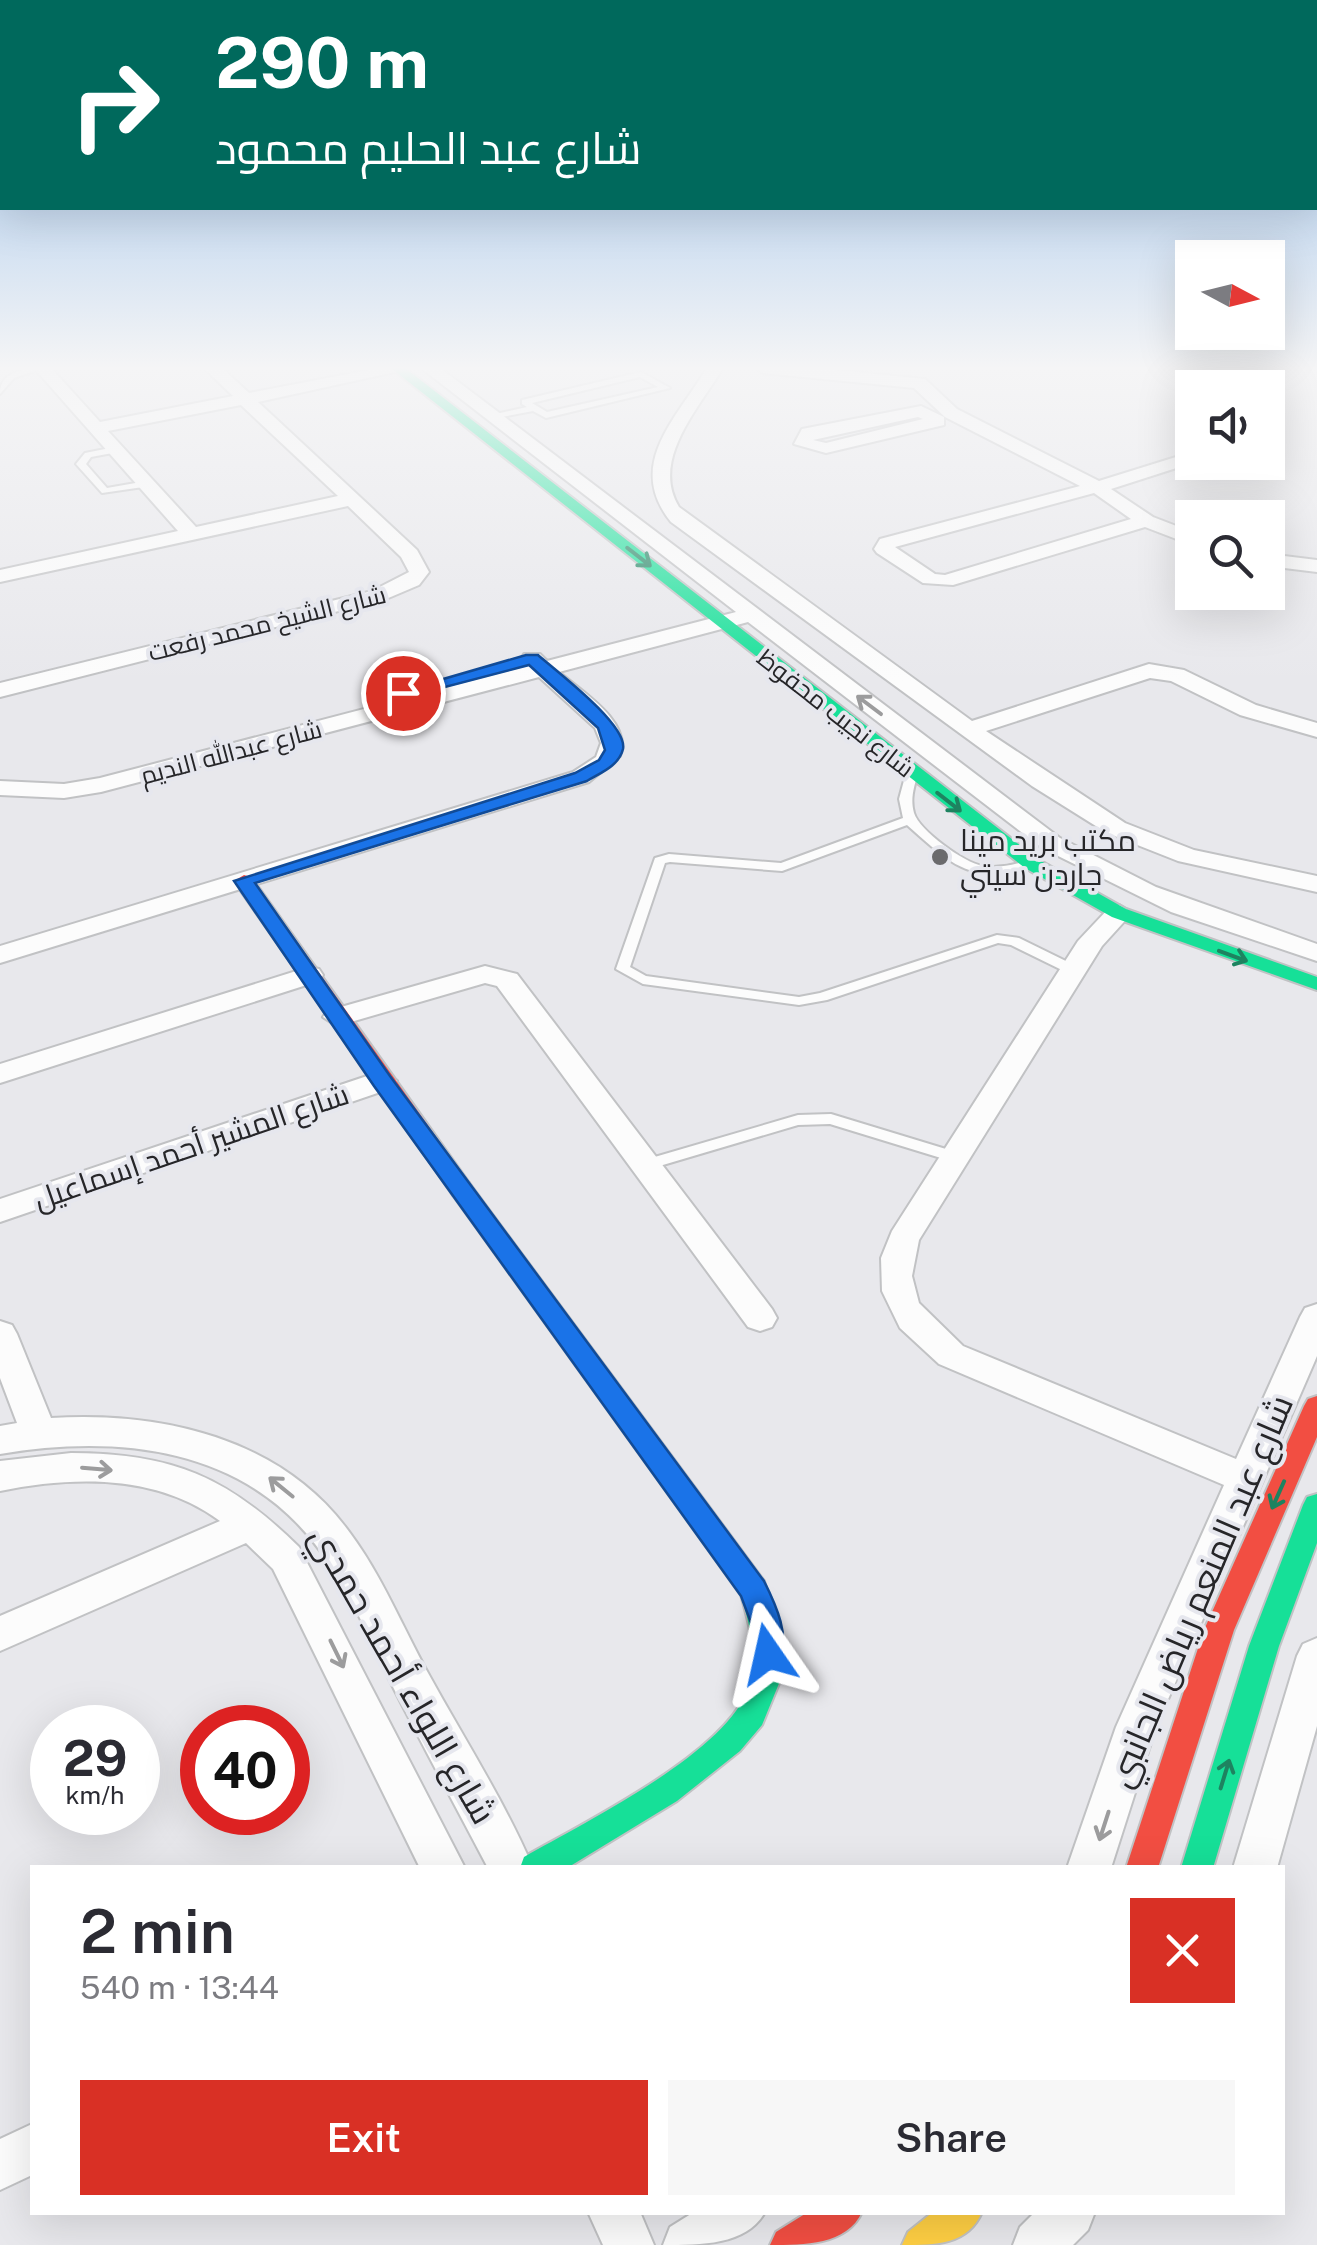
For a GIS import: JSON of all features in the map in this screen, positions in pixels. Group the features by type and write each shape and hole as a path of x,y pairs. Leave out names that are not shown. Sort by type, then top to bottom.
{"street":[{"path":"136,473 191,534"},
{"name":"شارع الشيخ محمد رفعت","path":"0,690 379,595 412,581 419,572 418,562 325,473"},
{"name":"شارع نجيب محفوظ","path":"540,473 729,613 1091,868 1187,911 1317,953"},
{"name":"شارع نجيب محفوظ","path":"560,473 912,772 1032,864 1119,913 1317,984"},
{"path":"657,473 666,504 678,518 972,728 1040,782 1116,828 1187,856 1317,884"},
{"path":"1068,473 1096,486 1146,521 1175,532"},
{"path":"1140,473 887,543 884,549 930,579 946,581 1146,521"},
{"path":"0,576 352,498"},
{"path":"1285,562 1317,566"},
{"name":"شارع عبدالله النديم","path":"0,788 44,792 101,786 729,613"},
{"path":"0,956 581,777 605,763 614,750 613,737 538,664"},
{"name":"شارع عبدالله النديم","path":"0,767 36,777 100,772 538,664"},
{"path":"972,728 1150,672 1176,675 1248,710 1317,730"},
{"path":"244,881 382,1081 754,1590 768,1631 768,1676 751,1719 719,1756 541,1865"},
{"path":"1119,913 1092,941 903,1238 895,1261 900,1299 924,1335 952,1355 1245,1478"},
{"path":"0,1074 309,974"},
{"path":"338,1017 485,974 507,980 760,1318"},
{"name":"شارع المشير أحمد إسماعيل","path":"0,1211 382,1081"},
{"name":"شارع عبد المنعم رياض الجانبي","path":"1090,1865 1136,1726 1317,1317"},
{"path":"0,1334 38,1431"},
{"path":"1143,1865 1219,1630 1317,1406"},
{"name":"شارع اللواء أحمد حمدي","path":"0,1440 38,1431 86,1428 152,1434 215,1449 276,1481 324,1526 508,1865"},
{"name":"شارع اللواء أحمد حمدي","path":"0,1476 78,1467 137,1473 192,1485 252,1524 286,1558 441,1865"},
{"path":"1198,1865 1264,1646 1317,1505"},
{"path":"0,1634 252,1524"},
{"path":"1256,1865 1317,1656"},
{"path":"0,2166 30,2149"},
{"path":"614,2215 629,2245"},
{"path":"789,2245 839,2215"},
{"path":"921,2245 960,2215"},
{"path":"1038,2245 1067,2215"}],"lane":[{"path":"89,473 105,491 146,484"},
{"path":"912,772 905,799 909,820 974,872 999,873 1032,864"},
{"path":"909,820 782,867 669,858 659,861 623,969 643,980 800,1001 988,940 1014,940 1073,970"},
{"path":"646,1165 798,1120 831,1118 954,1157"}],"traffic: fast":[{"path":"531,473 1032,864 1119,913 1317,984"},
{"path":"461,1189 754,1590 767,1651 764,1689 751,1715 729,1741 666,1790 541,1865"},
{"path":"1198,1865 1264,1646 1317,1505"}],"traffic: slow":[{"path":"921,2245 960,2215"}],"traffic: jam":[{"path":"244,881 461,1189"},
{"path":"1143,1865 1219,1630 1317,1406"},
{"path":"789,2245 839,2215"}],"place":[{"name":"مكتب بريد مينا جاردن سيتي","path":"940,857"}],"route":[{"path":"403,693 532,659 604,724 613,737 614,750 605,763 581,777 244,881 382,1081 754,1590 768,1631 768,1654"}]}
